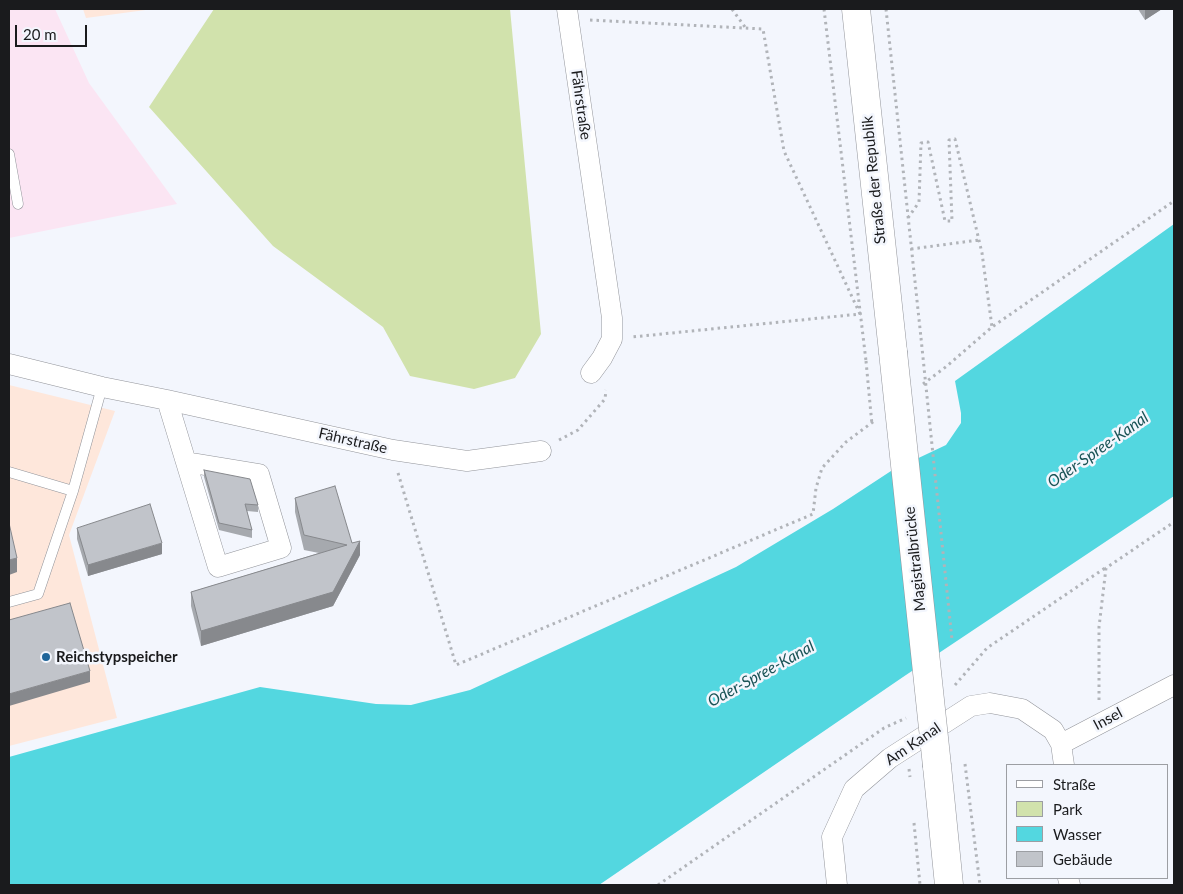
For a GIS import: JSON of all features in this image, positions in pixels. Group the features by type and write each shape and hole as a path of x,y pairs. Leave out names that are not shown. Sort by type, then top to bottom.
{"main road":[{"name":"Straße der Republik","path":"856,9 893,352"},
{"name":"Magistralbrücke","path":"893,352 949,885"}],"street":[{"name":"Fährstraße","path":"568,14 612,318 612,339"},
{"path":"599,377 602,358 612,339"},
{"name":"Fährstraße","path":"9,364 102,387 394,450 467,461 541,451"},
{"path":"167,400 218,567 281,548 259,474 186,462"},
{"name":"Insel","path":"1061,744 1174,685"},
{"name":"Am Kanal","path":"837,885 832,837 854,789 890,758 971,706 990,703 1022,709 1053,730 1061,744"},
{"path":"1061,744 1064,764"}],"lane":[{"path":"9,154 18,204"},
{"path":"9,602 38,594 72,491 102,387"},
{"path":"9,472 72,491"}],"path":[{"path":"732,9 746,28"},
{"path":"824,9 866,361"},
{"path":"886,9 952,642"},
{"path":"568,14 763,29 784,151 860,314"},
{"path":"908,218 919,202 921,143 928,142 945,221 952,221 949,140 955,139 979,240 992,327"},
{"path":"916,389 947,366 992,327 1174,200"},
{"path":"911,249 979,240"},
{"path":"612,339 860,314"},
{"path":"541,451 578,430 605,399 599,377"},
{"path":"394,450 400,484 456,665 813,514 816,488 822,468 846,442 877,419"},
{"path":"951,689 987,648 1174,522"},
{"path":"1100,724 1099,627 1106,568"},
{"path":"955,672 957,691"},
{"path":"964,760 980,885"},
{"path":"914,816 920,885"}],"shaded area":[{"path":"9,9 55,9 89,83 177,204 9,238"},
{"path":"83,9 153,9 86,18"},
{"path":"9,385 115,411 69,535 117,718 9,746"}],"green space":[{"path":"214,9 510,9 541,334 515,378 474,389 410,376 383,327 273,246 149,107"}],"water":[{"name":"Oder-Spree-Kanal","path":"1174,224 1174,496 903,677 599,885 9,885 9,757 260,687 376,704 411,705 470,690 736,567 833,509 891,471 946,445 961,423 955,381"}],"building":[{"path":"204,470 250,479 258,505 245,504 252,530 219,523"},
{"path":"335,486 352,543 360,541 333,592 201,631 191,592 347,545 304,535 295,498"},
{"path":"150,504 162,543 88,565 77,528"},
{"path":"9,523 17,558 9,560"},
{"name":"Reichstypspeicher","path":"70,603 90,671 9,694 9,620"}],"place":[{"name":"Reichstypspeicher","path":"46,657"}]}
